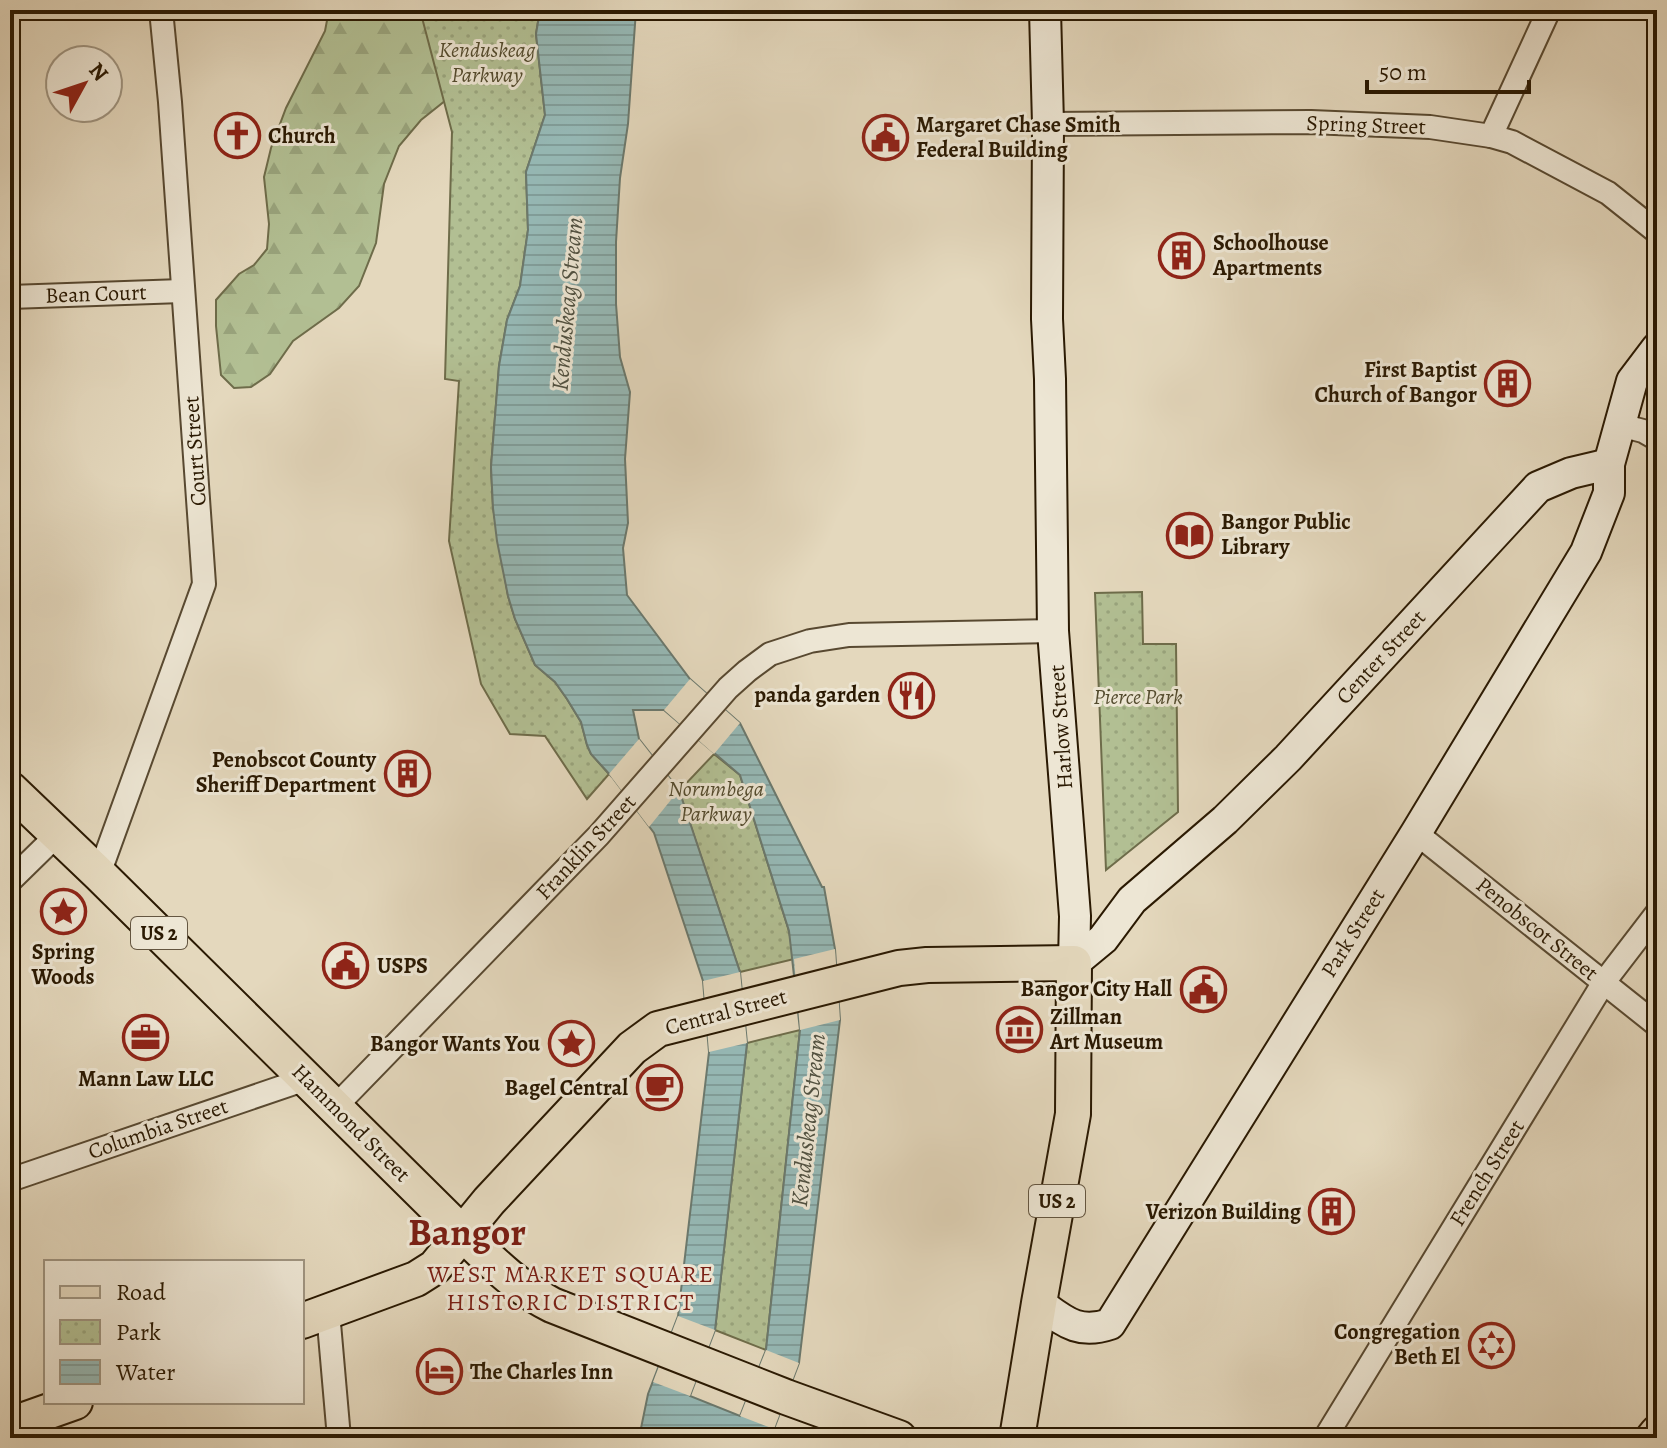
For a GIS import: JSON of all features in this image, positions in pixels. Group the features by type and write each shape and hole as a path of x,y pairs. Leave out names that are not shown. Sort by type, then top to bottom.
{"main road":[{"name":"Hammond Street","path":"10,789 511,1279 538,1297 666,1350 899,1438"},
{"name":"Central Street","path":"315,1317 422,1275 440,1262 489,1201 640,1041 658,1029 912,967 1074,963"},
{"name":"Harlow Street","path":"1017,1438 1073,1114 1074,963"},
{"path":"10,1425 69,1404"},
{"path":"1653,1438 1657,1433"}],"street":[{"name":"Court Street","path":"99,874 204,584 161,10"},
{"name":"Harlow Street","path":"1045,10 1053,631 1075,916 1074,963"},
{"path":"1491,136 1549,10"},
{"name":"Spring Street","path":"1048,124 1311,122 1430,127 1491,136 1512,142 1608,193 1657,232"},
{"name":"Bean Court","path":"10,297 182,291"},
{"path":"1609,464 1632,381 1657,348"},
{"path":"1620,425 1643,431 1657,439"},
{"name":"Park Street","path":"1039,1303 1079,1328 1094,1329 1110,1324 1416,833 1586,552 1609,493 1609,464"},
{"name":"Center Street","path":"1074,963 1103,939 1132,900 1225,820 1288,758 1538,487 1571,473 1609,464"},
{"name":"Franklin Street","path":"335,1107 630,802 737,680 770,654 810,641 849,635 1053,631"},
{"name":"Penobscot Street","path":"1416,833 1657,1025"},
{"path":"10,881 57,835"},
{"name":"French Street","path":"1325,1438 1604,982 1657,913"},
{"name":"Columbia Street","path":"10,1180 306,1079"},
{"path":"315,1317 339,1438"}],"green space":[{"path":"329,10 494,10 446,100 421,120 399,146 384,184 376,243 359,286 339,308 293,341 270,374 251,387 234,388 221,375 216,300 267,249 269,224 264,177 271,148 286,108 325,31"},
{"name":"Kenduskeag Parkway","path":"420,10 540,10 536,34 545,115 526,172 528,230 520,286 507,320 499,366 491,467 493,508 508,596 535,665 555,682 567,699 581,722 591,754 609,774 587,799 545,736 510,734 481,684 449,541 459,381 445,379 452,132"},
{"name":"Pierce Park","path":"1142,592 1143,644 1176,644 1178,812 1106,870 1095,593"},
{"name":"Norumbega Parkway","path":"714,754 740,775 789,931 794,959 740,972 679,791"},
{"path":"800,1030 766,1350 715,1330 747,1043"}],"water":[{"name":"Kenduskeag Stream","path":"540,10 636,10 616,242 620,357 630,392 625,459 628,523 623,548 627,595 690,679 740,723 824,887 835,949 840,1020 799,1363 773,1438 639,1438 648,1394 678,1316 709,1052 703,981 654,833 591,754 581,722 555,682 535,665 515,619 497,541 491,467 499,366 507,320 520,286 528,230 526,172 545,115 536,34","holes":["633,710 664,710 740,775 789,931 800,1030 766,1350 740,1416 690,1396 715,1330 747,1043 740,972 679,790 639,739"]}],"pier":[{"path":"690,679 740,723 714,754 664,710"},
{"path":"639,739 679,790 649,827 609,774"},
{"path":"835,949 840,1020 800,1030 794,959"},
{"path":"740,972 747,1043 709,1052 703,981"},
{"path":"678,1316 715,1330 690,1396 653,1382"},
{"path":"766,1350 799,1363 774,1429 740,1416"}],"place":[{"name":"Church","path":"237,136"},
{"name":"Margaret Chase Smith Federal Building","path":"885,138"},
{"name":"Schoolhouse Apartments","path":"1182,256"},
{"name":"First Baptist Church of Bangor","path":"1508,383"},
{"name":"Bangor Public Library","path":"1190,535"},
{"name":"panda garden","path":"911,695"},
{"name":"Penobscot County Sheriff Department","path":"407,773"},
{"name":"Spring Woods","path":"63,911"},
{"name":"USPS","path":"346,966"},
{"name":"Bangor City Hall","path":"1203,989"},
{"name":"Zillman Art Museum","path":"1019,1030"},
{"name":"Mann Law LLC","path":"146,1038"},
{"name":"Bangor Wants You","path":"571,1044"},
{"name":"Bagel Central","path":"659,1088"},
{"name":"Verizon Building","path":"1332,1212"},
{"name":"Congregation Beth El","path":"1491,1345"},
{"name":"The Charles Inn","path":"439,1372"}],"district":[{"name":"Bangor","path":"467,1232"},
{"name":"WEST MARKET SQUARE HISTORIC DISTRICT","path":"571,1288"}]}
